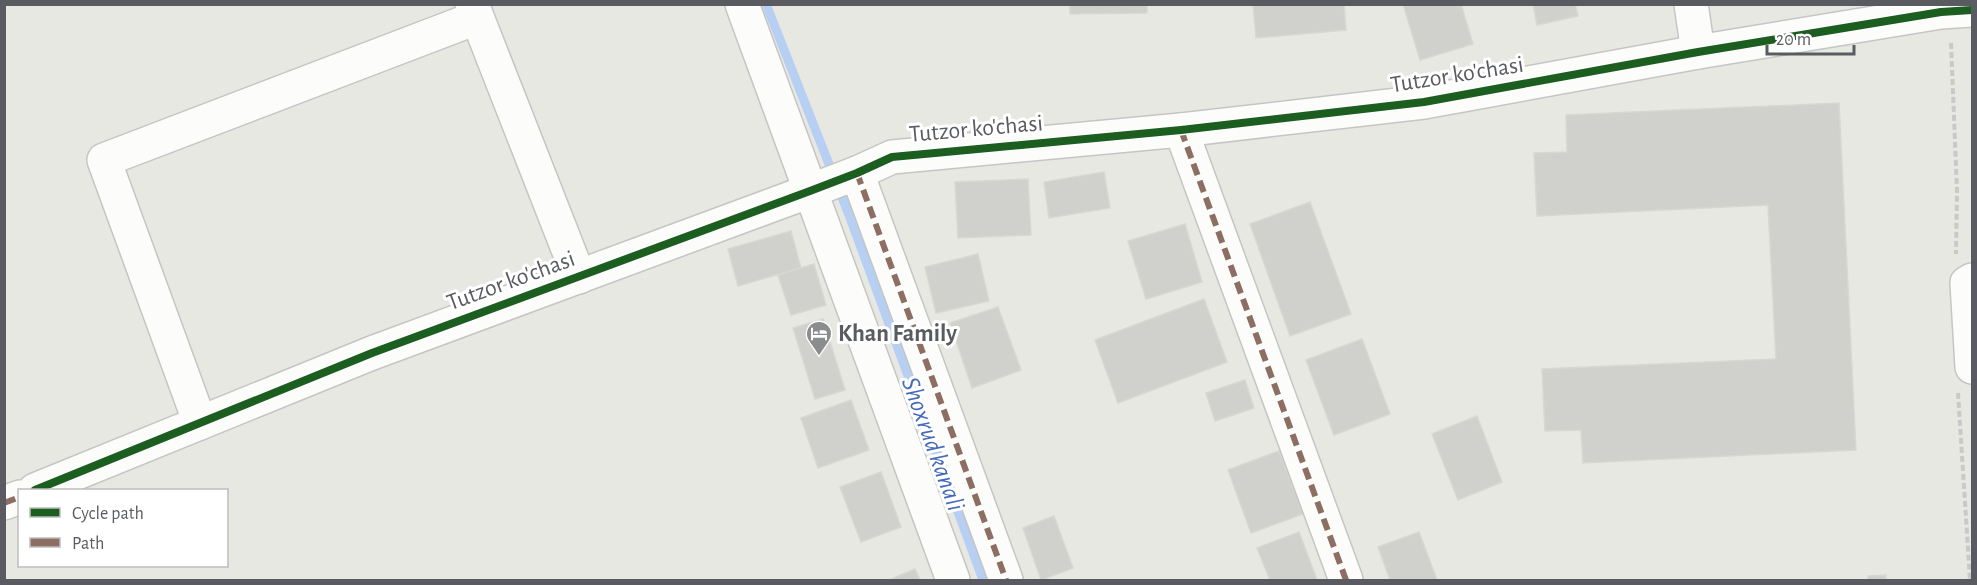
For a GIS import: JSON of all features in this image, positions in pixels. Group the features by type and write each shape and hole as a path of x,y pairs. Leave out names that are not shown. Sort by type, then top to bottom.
{"street":[{"path":"742,4 953,580"},
{"path":"1691,4 1698,52"},
{"name":"Tutzor ko'chasi","path":"37,489 372,353 810,191 892,157 1181,130 1424,102 1698,52 1961,10"},
{"path":"200,423 104,160 474,11 579,277"},
{"path":"1181,130 1346,580"},
{"path":"857,173 1006,580"},
{"path":"1972,280 1967,283 1972,367"}],"path":[{"path":"1957,190 1961,10"}],"building":[{"path":"1070,4 1147,4 1147,13 1070,14"},
{"path":"1253,4 1344,4 1346,30 1256,38"},
{"path":"1403,4 1461,4 1473,44 1420,60"},
{"path":"1533,4 1575,4 1578,16 1537,25"},
{"path":"1839,103 1856,450 1583,463 1581,430 1545,431 1542,369 1776,359 1768,205 1537,216 1534,153 1567,152 1566,115"},
{"path":"1104,172 1110,208 1049,218 1044,182"},
{"path":"1028,179 1031,235 958,238 955,182"},
{"path":"1310,202 1351,314 1290,336 1250,224"},
{"path":"1185,224 1202,282 1146,299 1128,241"},
{"path":"791,231 801,268 738,286 728,249"},
{"path":"978,254 989,301 936,313 925,267"},
{"path":"814,264 826,305 791,315 778,275"},
{"path":"1204,299 1227,362 1118,403 1095,340"},
{"path":"998,307 1021,370 972,388 950,323"},
{"path":"823,319 845,390 815,399 793,328"},
{"path":"1362,339 1390,414 1334,435 1306,360"},
{"path":"1245,380 1254,408 1215,421 1206,393"},
{"path":"851,400 869,450 818,468 801,418"},
{"path":"1477,416 1502,482 1458,500 1432,434"},
{"path":"1279,451 1303,514 1251,533 1228,470"},
{"path":"881,472 901,527 861,542 840,487"},
{"path":"1054,516 1073,568 1041,580 1023,528"},
{"path":"1299,532 1317,580 1270,580 1257,548"},
{"path":"1419,532 1437,580 1390,580 1378,547"},
{"path":"915,569 920,580 889,580"},
{"path":"1886,575 1886,580 1868,580 1868,576"}],"waterway":[{"name":"Shoxrud kanali","path":"766,4 849,215 983,580"}],"marked path":[{"path":"1181,130 1346,580"},
{"path":"857,173 1006,580"},
{"path":"4,503 18,498"}],"cycle path":[{"path":"37,489 372,353 810,191 892,157 1181,130 1424,102 1698,52 1941,12 1972,10"}],"place":[{"name":"Khan Family","path":"819,357"}]}
